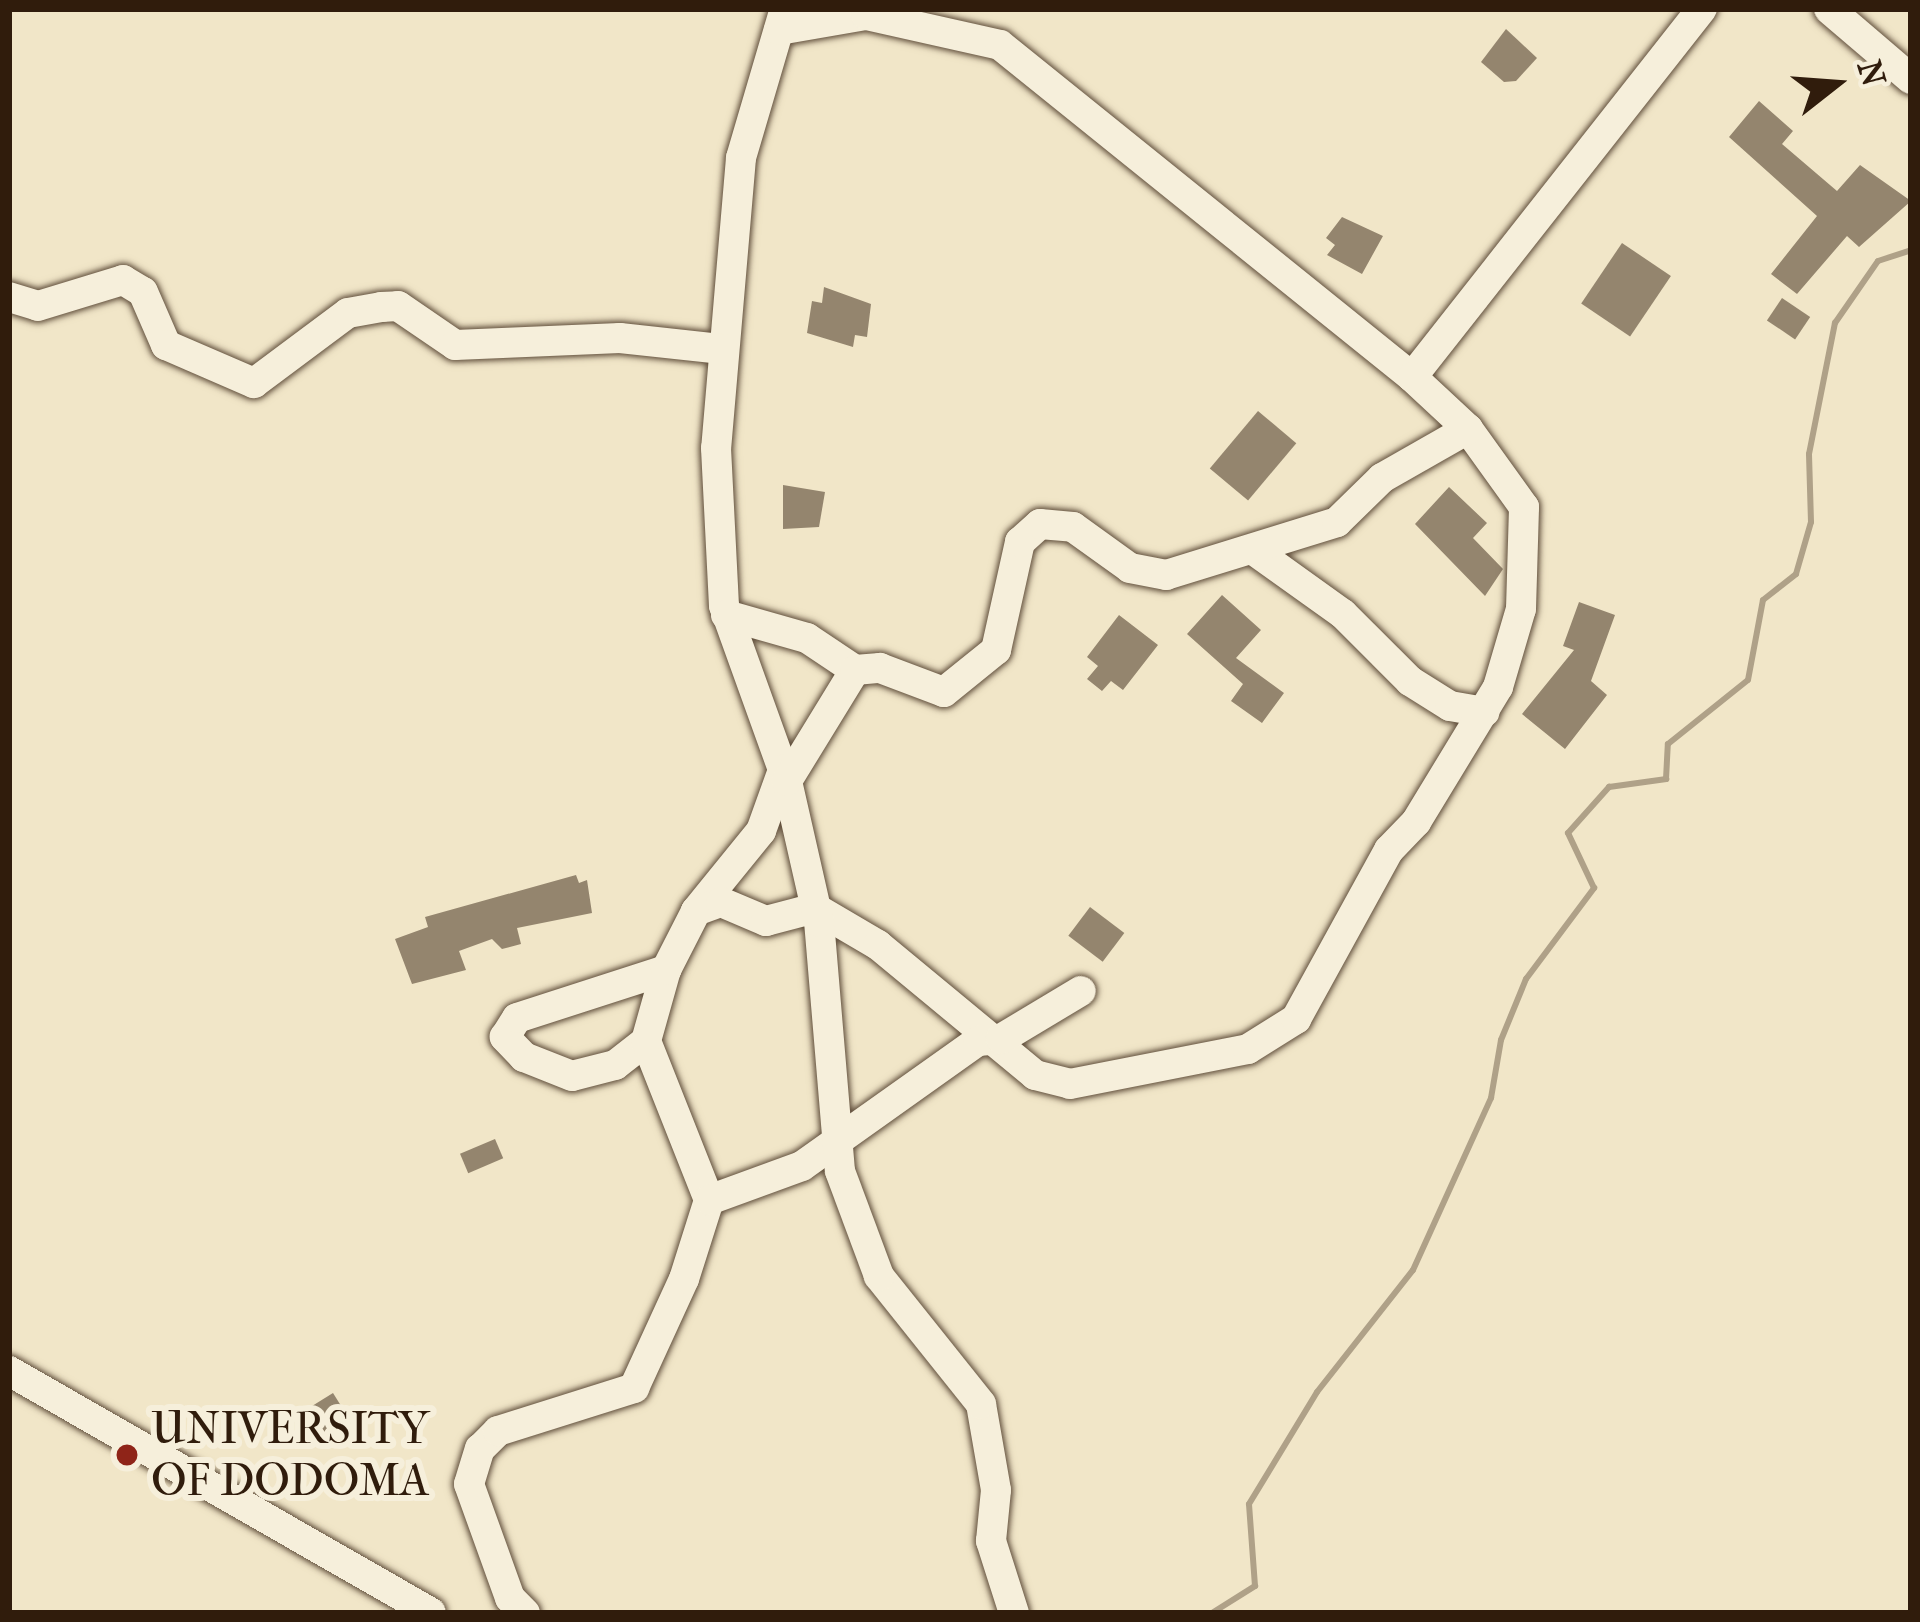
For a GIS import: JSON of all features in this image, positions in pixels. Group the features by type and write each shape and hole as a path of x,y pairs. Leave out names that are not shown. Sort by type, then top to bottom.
{"street":[{"path":"1412,377 1702,9"},
{"path":"1829,9 1911,79"},
{"path":"815,908 1001,1039 1035,1075 1070,1084 1277,1036 1296,1018 1389,850 1416,822 1484,712 1521,609 1528,547 1523,507 1468,429 1412,377 1000,45 866,15 782,20 741,158 722,349 716,517 726,615 785,776 815,908 840,1171 879,1276 981,1404 996,1490 991,1541 1014,1613"},
{"path":"9,297 38,306 123,280 143,292 166,345 254,383 349,313 381,307 398,306 455,345 620,338 722,349"},
{"path":"726,615 807,638 855,670 880,668 944,692 964,682 996,650 1020,542 1040,524 1072,527 1130,568 1166,575 1337,522 1382,478 1468,429"},
{"path":"1255,551 1343,614 1410,681 1450,706 1484,712"},
{"path":"666,970 517,1018 506,1036 524,1057 572,1076 615,1065 646,1041 666,970 696,910 761,831 785,776 855,670"},
{"path":"696,910 721,902 766,921 815,908"},
{"path":"709,1200 802,1166 837,1133 978,1041 1001,1039 1081,992"},
{"path":"525,1613 510,1598 469,1484 480,1449 498,1431 634,1388 684,1280 709,1200 646,1041"},
{"path":"615,1065 667,1095"},
{"path":"9,1371 431,1613"}],"building":[{"path":"1506,29 1537,58 1516,81 1504,82 1481,62"},
{"path":"1759,101 1793,131 1782,144 1837,191 1860,165 1911,201 1859,247 1847,236 1797,294 1771,274 1817,216 1729,137"},
{"path":"1342,217 1383,236 1362,274 1327,255 1335,245 1326,238"},
{"path":"1622,243 1671,276 1630,337 1581,304"},
{"path":"824,287 871,304 867,337 855,335 853,347 807,333 812,301 822,303"},
{"path":"1782,298 1810,317 1795,339 1767,320"},
{"path":"1258,411 1296,443 1248,501 1210,468"},
{"path":"783,485 825,492 819,527 783,529"},
{"path":"1449,487 1487,523 1473,538 1503,569 1485,596 1415,524"},
{"path":"1222,595 1261,630 1236,658 1284,693 1262,723 1231,701 1243,684 1187,634"},
{"path":"1579,602 1615,615 1591,681 1607,695 1565,749 1522,714 1574,650 1563,646"},
{"path":"1119,615 1158,645 1123,690 1111,681 1102,691 1087,679 1098,666 1087,657"},
{"path":"576,875 579,883 587,880 592,913 517,928 521,944 502,949 492,939 459,951 466,970 412,984 395,939 428,927 425,917"},
{"path":"1090,907 1124,933 1103,962 1068,936"},
{"path":"495,1139 503,1158 468,1173 460,1154"},
{"path":"333,1393 349,1419 326,1434 309,1408"}],"waterway":[{"path":"1212,1613 1255,1586 1249,1504 1317,1392 1413,1270 1491,1098 1501,1040 1526,979 1594,888 1568,833 1609,787 1666,779 1668,744 1748,680 1763,600 1796,574 1811,522 1809,454 1835,323 1878,261 1911,250"}],"place":[{"name":"UNIVERSITY OF DODOMA","path":"127,1455"}]}
